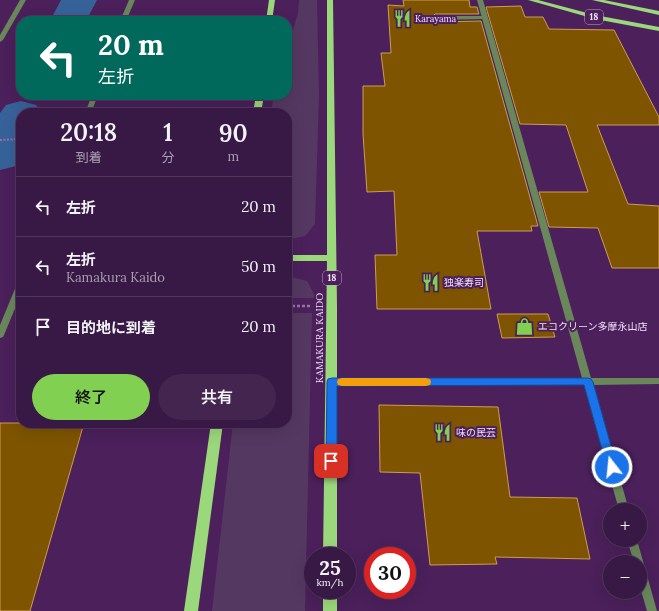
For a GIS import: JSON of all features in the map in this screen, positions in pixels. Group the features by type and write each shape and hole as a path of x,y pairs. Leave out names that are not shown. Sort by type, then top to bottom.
{"main road":[{"path":"270,16 272,0"},
{"name":"KAMAKURA KAIDO","path":"330,0 332,258 330,547"},
{"name":"18","path":"531,0 595,17 659,30"},
{"name":"18","path":"595,0 659,13"},
{"path":"292,258 332,258"},
{"path":"191,611 216,428"},
{"path":"330,599 330,611"}],"street":[{"path":"0,40 23,0"},
{"path":"125,16 132,0"},
{"path":"480,0 622,503"},
{"path":"435,18 485,18"},
{"path":"0,335 16,296"},
{"path":"332,382 659,381"},
{"path":"647,593 652,611"}],"path":[{"path":"0,140 16,140"},
{"path":"292,306 311,306"}],"shaded area":[{"path":"299,0 317,0 319,96 315,224 305,236 292,239 292,108 272,108 273,100 292,100 292,34 298,13"},
{"path":"292,277 307,281 316,298 292,298"},
{"path":"292,313 312,313 307,547 304,547 305,611 212,611 232,428 292,428"}],"building":[{"path":"403,0 469,0 470,7 477,7 479,14 435,14 431,18 435,22 481,21 538,226 531,226 532,231 477,231 491,309 377,309 375,255 397,255 394,191 367,192 363,134 363,86 385,86 381,53 391,53 388,5 404,6"},
{"path":"521,6 525,17 543,17 549,29 614,30 659,117 659,125 597,125 628,204 659,206 659,268 612,268 598,228 549,227 539,192 588,192 566,125 520,124 486,7"},
{"name":"エコクリーン多摩永山店","path":"497,314 548,314 555,337 502,338"},
{"path":"379,405 498,407 510,497 577,498 590,559 495,557 497,564 430,565 420,473 380,472"},
{"path":"0,423 16,423 16,428 83,428 30,611 0,611"}],"waterway":[{"path":"71,16 79,0"},
{"path":"0,156 16,124"}],"slow traffic":[{"path":"342,382 426,382"}],"place":[{"name":"Karayama","path":"402,19"},
{"name":"独楽寿司","path":"431,282"},
{"name":"エコクリーン多摩永山店","path":"525,326"},
{"name":"味の民芸","path":"443,432"}],"route":[{"path":"331,461 332,382 588,382 612,467"}]}
